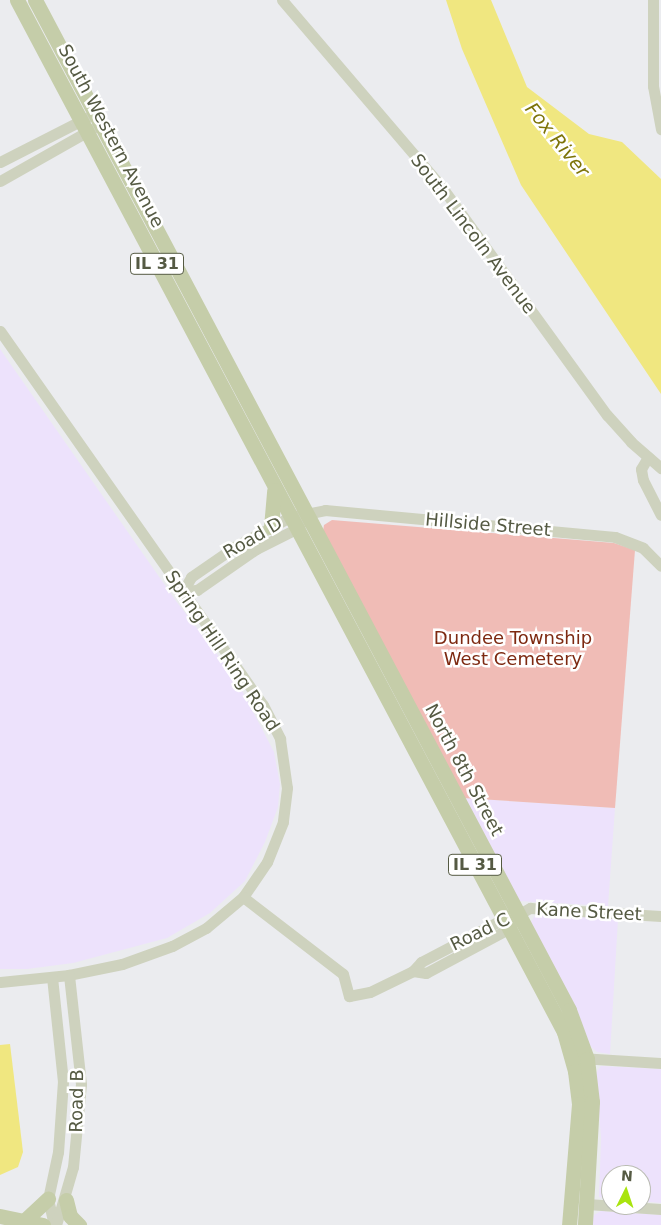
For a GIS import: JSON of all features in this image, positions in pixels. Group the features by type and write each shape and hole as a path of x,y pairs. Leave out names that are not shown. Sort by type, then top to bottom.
{"main road":[{"name":"South Western Avenue","path":"17,0 90,132 293,523"},
{"name":"South Western Avenue","path":"35,0 100,117 307,515"},
{"path":"271,527 275,504 273,486"},
{"name":"North 8th Street","path":"307,515 569,1010 593,1132 586,1225"},
{"name":"North 8th Street","path":"293,523 505,923 579,1058 579,1117 569,1225"},
{"path":"426,772 440,764"},
{"path":"24,1221 48,1199"},
{"path":"66,1200 70,1216 79,1225"},
{"path":"0,1216 43,1225"}],"street":[{"name":"South Lincoln Avenue","path":"282,0 440,186 607,415 661,468"},
{"path":"653,0 654,95 661,129"},
{"path":"0,162 82,118 100,117"},
{"path":"0,180 90,132 100,117"},
{"name":"Spring Hill Ring Road","path":"0,331 270,718 286,763 287,799 280,830 267,862 243,896 216,921 172,946 122,964 69,975 0,982"},
{"path":"648,457 642,469 643,480 661,515"},
{"name":"Hillside Street","path":"307,515 325,510 615,537 642,548 661,566"},
{"name":"Road D","path":"183,591 197,590 307,515"},
{"name":"Road D","path":"183,591 190,577 271,527 293,523"},
{"name":"Road C","path":"243,896 343,974 348,983 349,996 370,992 413,971 421,962 505,923 519,914"},
{"name":"Kane Street","path":"519,914 530,908 661,916"},
{"name":"Road B","path":"55,1225 66,1200 77,1140 81,1084 69,975"},
{"name":"Road B","path":"52,977 63,1081 58,1152 48,1199 55,1225"},
{"path":"579,1058 661,1063"},
{"path":"587,1204 661,1209"}],"shaded area":[{"path":"0,349 176,601 236,679 274,752 280,784 278,807 265,842 245,881 210,913 167,938 73,963 27,969 0,969"},
{"path":"464,798 615,808 608,906 518,901"},
{"path":"536,914 618,919 610,1054 597,1052 589,1045 533,927 531,922"},
{"path":"601,1066 661,1069 661,1203 651,1202 651,1165 601,1165 601,1197 599,1197 601,1138 596,1073"},
{"path":"601,1211 601,1215 661,1215 661,1225 592,1225 594,1215"}],"green space":[{"name":"Dundee Township West Cemetery","path":"332,520 614,543 635,550 615,808 463,798 323,531 324,525"}],"water":[{"name":"Fox River","path":"446,0 491,0 527,87 589,134 622,142 661,179 661,394 521,185 462,49"},
{"path":"10,1044 23,1152 18,1167 0,1175 0,1045"}]}
